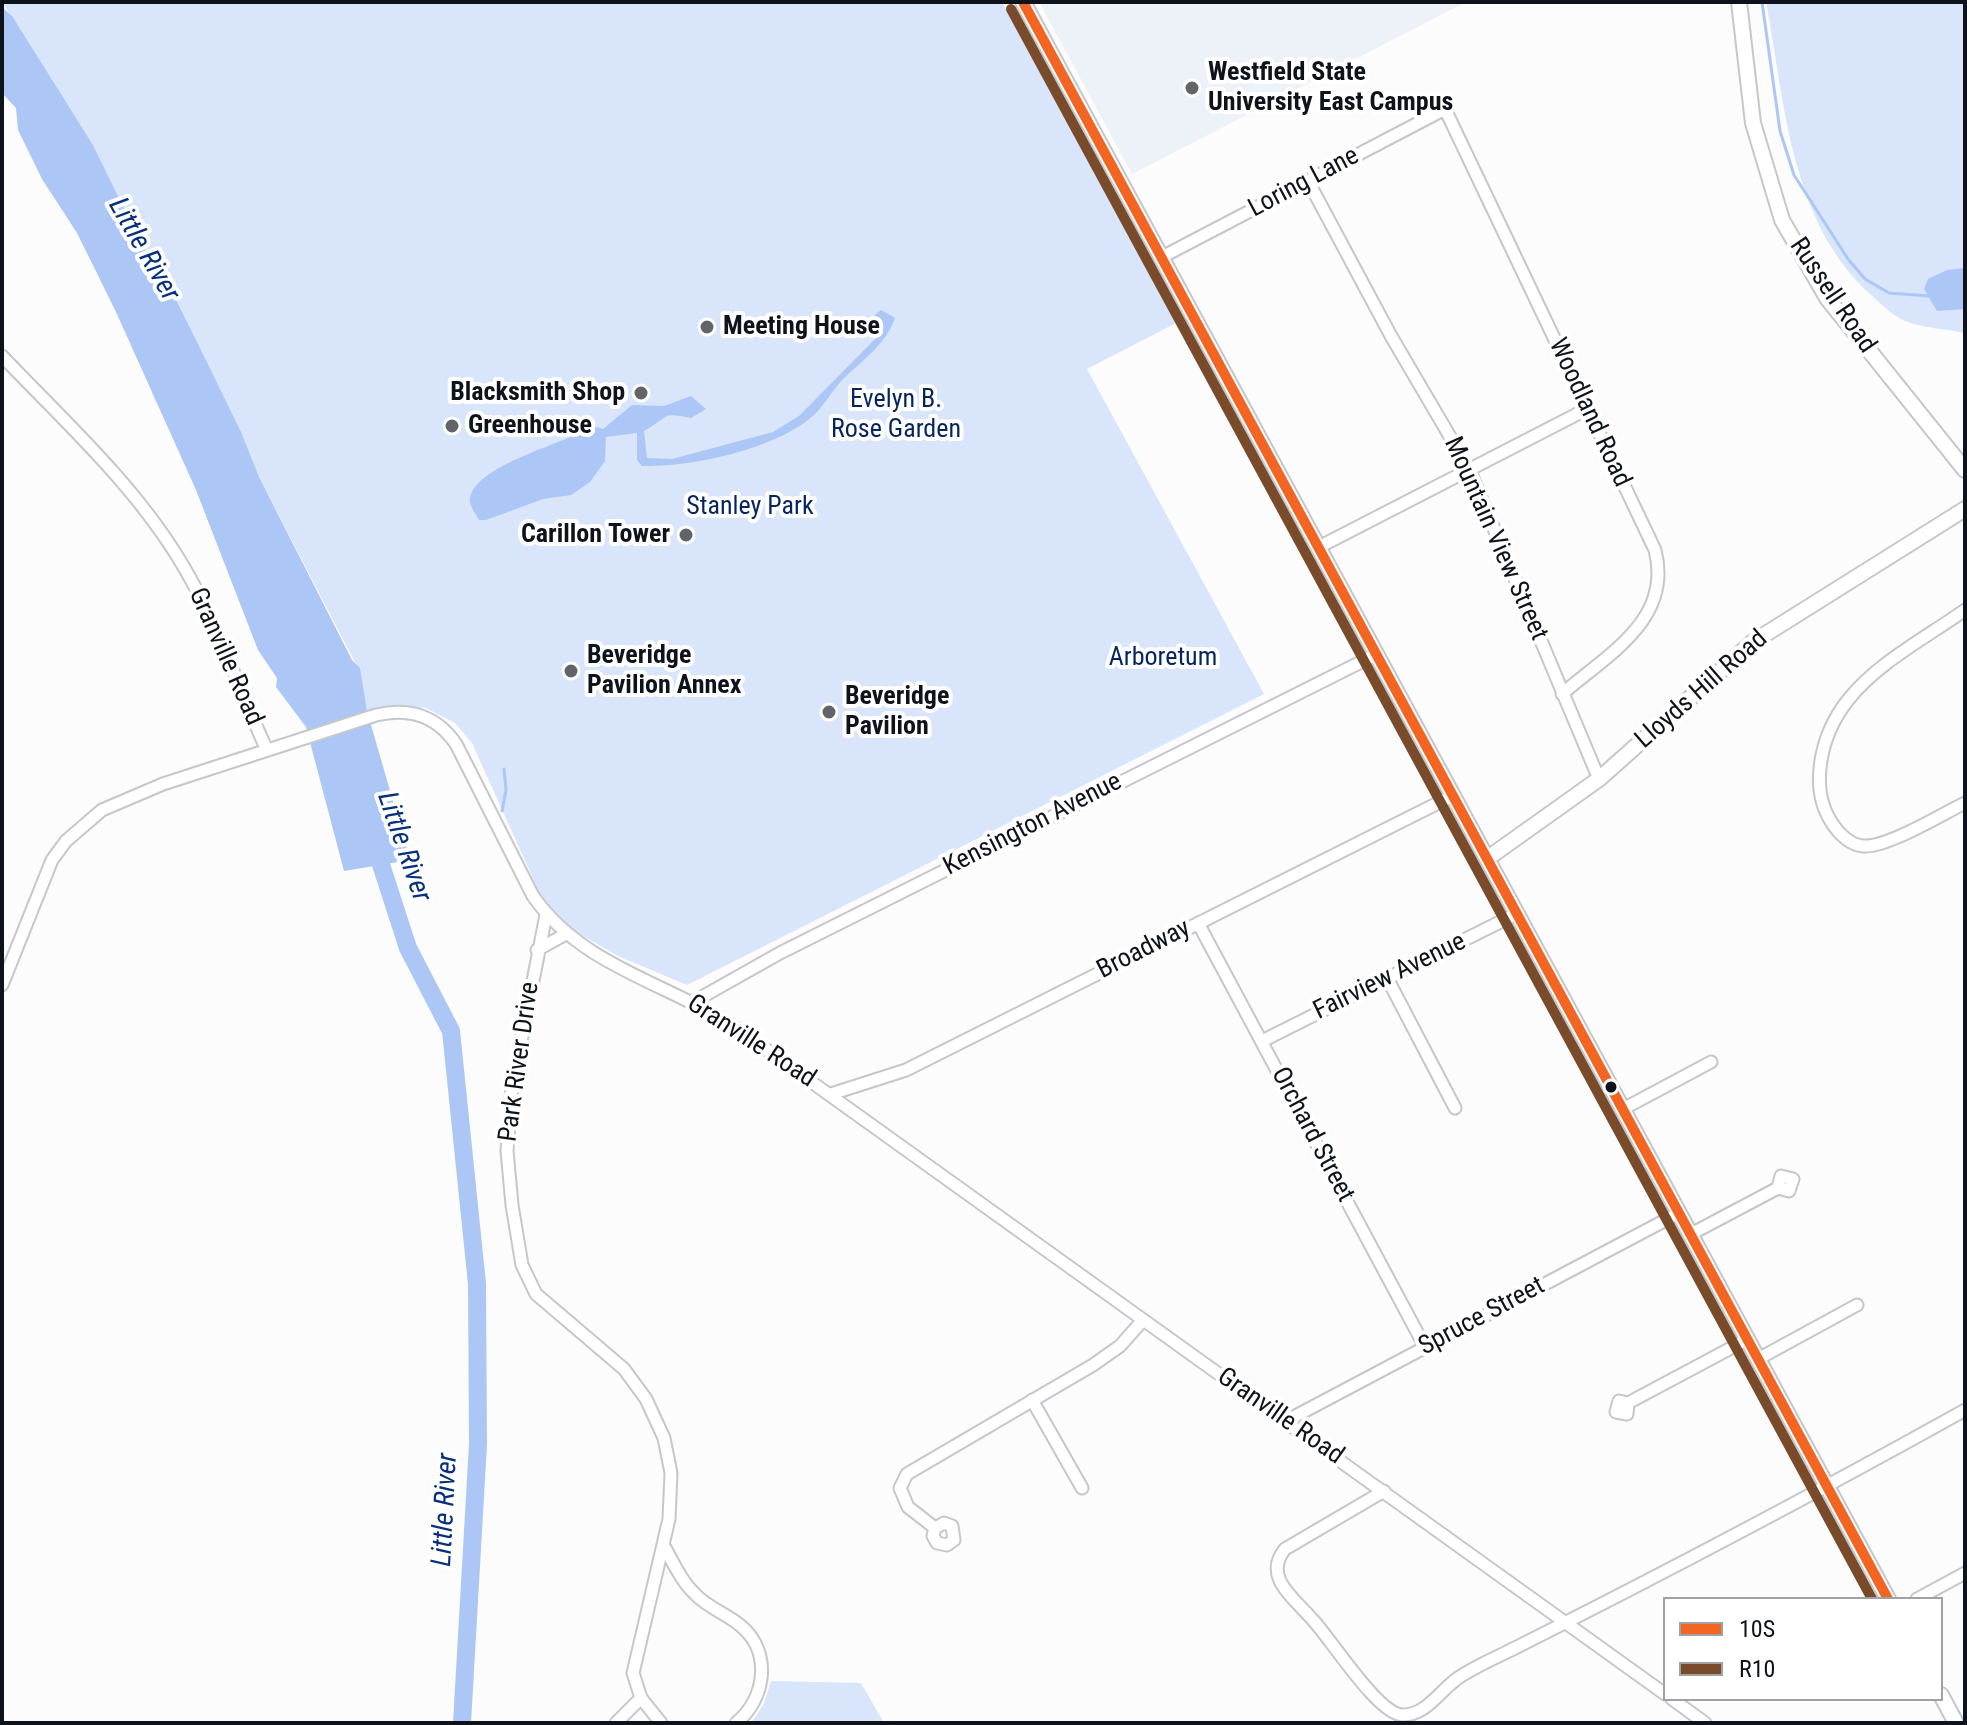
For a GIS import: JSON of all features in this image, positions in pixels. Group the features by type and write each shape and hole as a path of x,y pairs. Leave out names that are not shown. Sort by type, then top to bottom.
{"main road":[{"path":"1023,2 1887,1597"},
{"name":"Russell Road","path":"1739,2 1753,123 1773,195 1788,232 1841,317 1965,470"},
{"name":"Lloyds Hill Road","path":"1488,858 1510,846 1599,779 1753,642 1965,509"},
{"path":"1943,1699 1956,1723"}],"street":[{"name":"Loring Lane","path":"1162,257 1445,109"},
{"name":"Woodland Road","path":"1445,109 1655,550 1661,578 1650,611 1639,626 1562,694"},
{"name":"Mountain View Street","path":"1308,181 1391,336 1469,469 1599,779"},
{"name":"Granville Road","path":"2,356 121,481 165,537 198,593 266,748 387,713 417,714 449,734 511,859 546,915 566,934 599,959 693,1002 831,1094 1663,1693"},
{"path":"1319,547 1587,409"},
{"path":"1965,610 1906,651 1850,698 1826,739 1820,786 1824,810 1834,826 1844,838 1863,846 1881,843 1965,803"},
{"name":"Kensington Avenue","path":"693,1002 780,953 1377,654"},
{"path":"2,985 52,860 81,827 121,800 266,748"},
{"name":"Broadway","path":"831,1094 906,1070 1454,795"},
{"name":"Fairview Avenue","path":"1262,1041 1518,913"},
{"name":"Park River Drive","path":"546,915 514,1069 508,1139 510,1189 520,1258 529,1282 541,1300 616,1360 653,1411 664,1438 671,1473 665,1548 633,1666 633,1680 641,1698 661,1723"},
{"name":"Orchard Street","path":"1198,923 1425,1347"},
{"name":"Park River Drive","path":"537,950 566,934"},
{"path":"1387,978 1455,1108"},
{"path":"1623,1109 1711,1062"},
{"path":"1691,1234 1778,1188"},
{"name":"Spruce Street","path":"1286,1421 1679,1213"},
{"path":"1758,1359 1857,1305"},
{"path":"935,1528 905,1503 900,1488 904,1477 1104,1358 1143,1320"},
{"path":"1628,1403 1748,1339"},
{"path":"1032,1400 1082,1488"},
{"path":"1384,1491 1291,1545 1278,1561 1277,1574 1283,1587 1391,1712 1406,1715 1423,1709 1465,1673 1567,1624 1827,1487 1965,1410"},
{"path":"665,1548 695,1594 739,1624 759,1652 759,1688 748,1712 736,1723"},
{"path":"1921,1597 1965,1573"},
{"path":"616,1723 641,1698"},
{"path":"1675,1701 1705,1723"}],"shaded area":[{"name":"Westfield State University East Campus","path":"1039,2 1466,2 1132,174"}],"green space":[{"name":"Stanley Park","path":"2,2 1002,2 1176,323 1087,369 1264,694 687,985 618,956 571,929 541,896 472,743 455,723 424,707 409,712 408,705 367,711 357,666 259,477 179,304 143,247 93,145"},
{"path":"1766,2 1965,2 1965,333 1905,321 1887,310 1844,266 1823,233 1795,159"},
{"path":"771,1681 861,1683 884,1723 751,1723 764,1704"}],"water":[{"path":"2,7 12,16 93,145 143,247 173,293 241,432 259,477 352,660 360,668 367,711 410,860 344,871 306,727 276,687 277,678 258,650 196,490 116,312 77,233 42,179 18,130 16,108 2,93"},
{"path":"1965,268 1965,309 1937,311 1924,289 1928,279 1947,270"},
{"path":"881,310 895,318 880,343 840,382 817,412 781,436 759,446 710,459 642,466 637,460 637,433 606,437 605,461 590,482 571,495 543,499 486,520 479,520 470,503 477,485 506,464 593,426 603,429 632,405 664,406 691,396 706,409 691,418 666,417 644,431 647,458 672,459 773,432 799,416 880,334 873,326 875,315"}],"waterway":[{"path":"1762,2 1780,131 1794,175 1848,259 1865,279 1889,293 1929,296"},
{"path":"502,811 506,790 504,769"},
{"name":"Little River","path":"374,843 408,948 451,1031 477,1284 478,1444 462,1723"}],"transit line":[{"name":"10S","path":"1023,2 1887,1597"},
{"name":"R10","path":"1011,9 1871,1597"}],"place":[{"name":"Westfield State University East Campus","path":"1192,88"},
{"name":"Meeting House","path":"707,327"},
{"name":"Blacksmith Shop","path":"641,393"},
{"name":"Greenhouse","path":"452,426"},
{"name":"Carillon Tower","path":"686,535"},
{"name":"Beveridge Pavilion Annex","path":"571,671"},
{"name":"Beveridge Pavilion","path":"829,712"}],"park label":[{"name":"Evelyn B. Rose Garden","path":"896,415"},
{"name":"Arboretum","path":"1163,658"}]}
